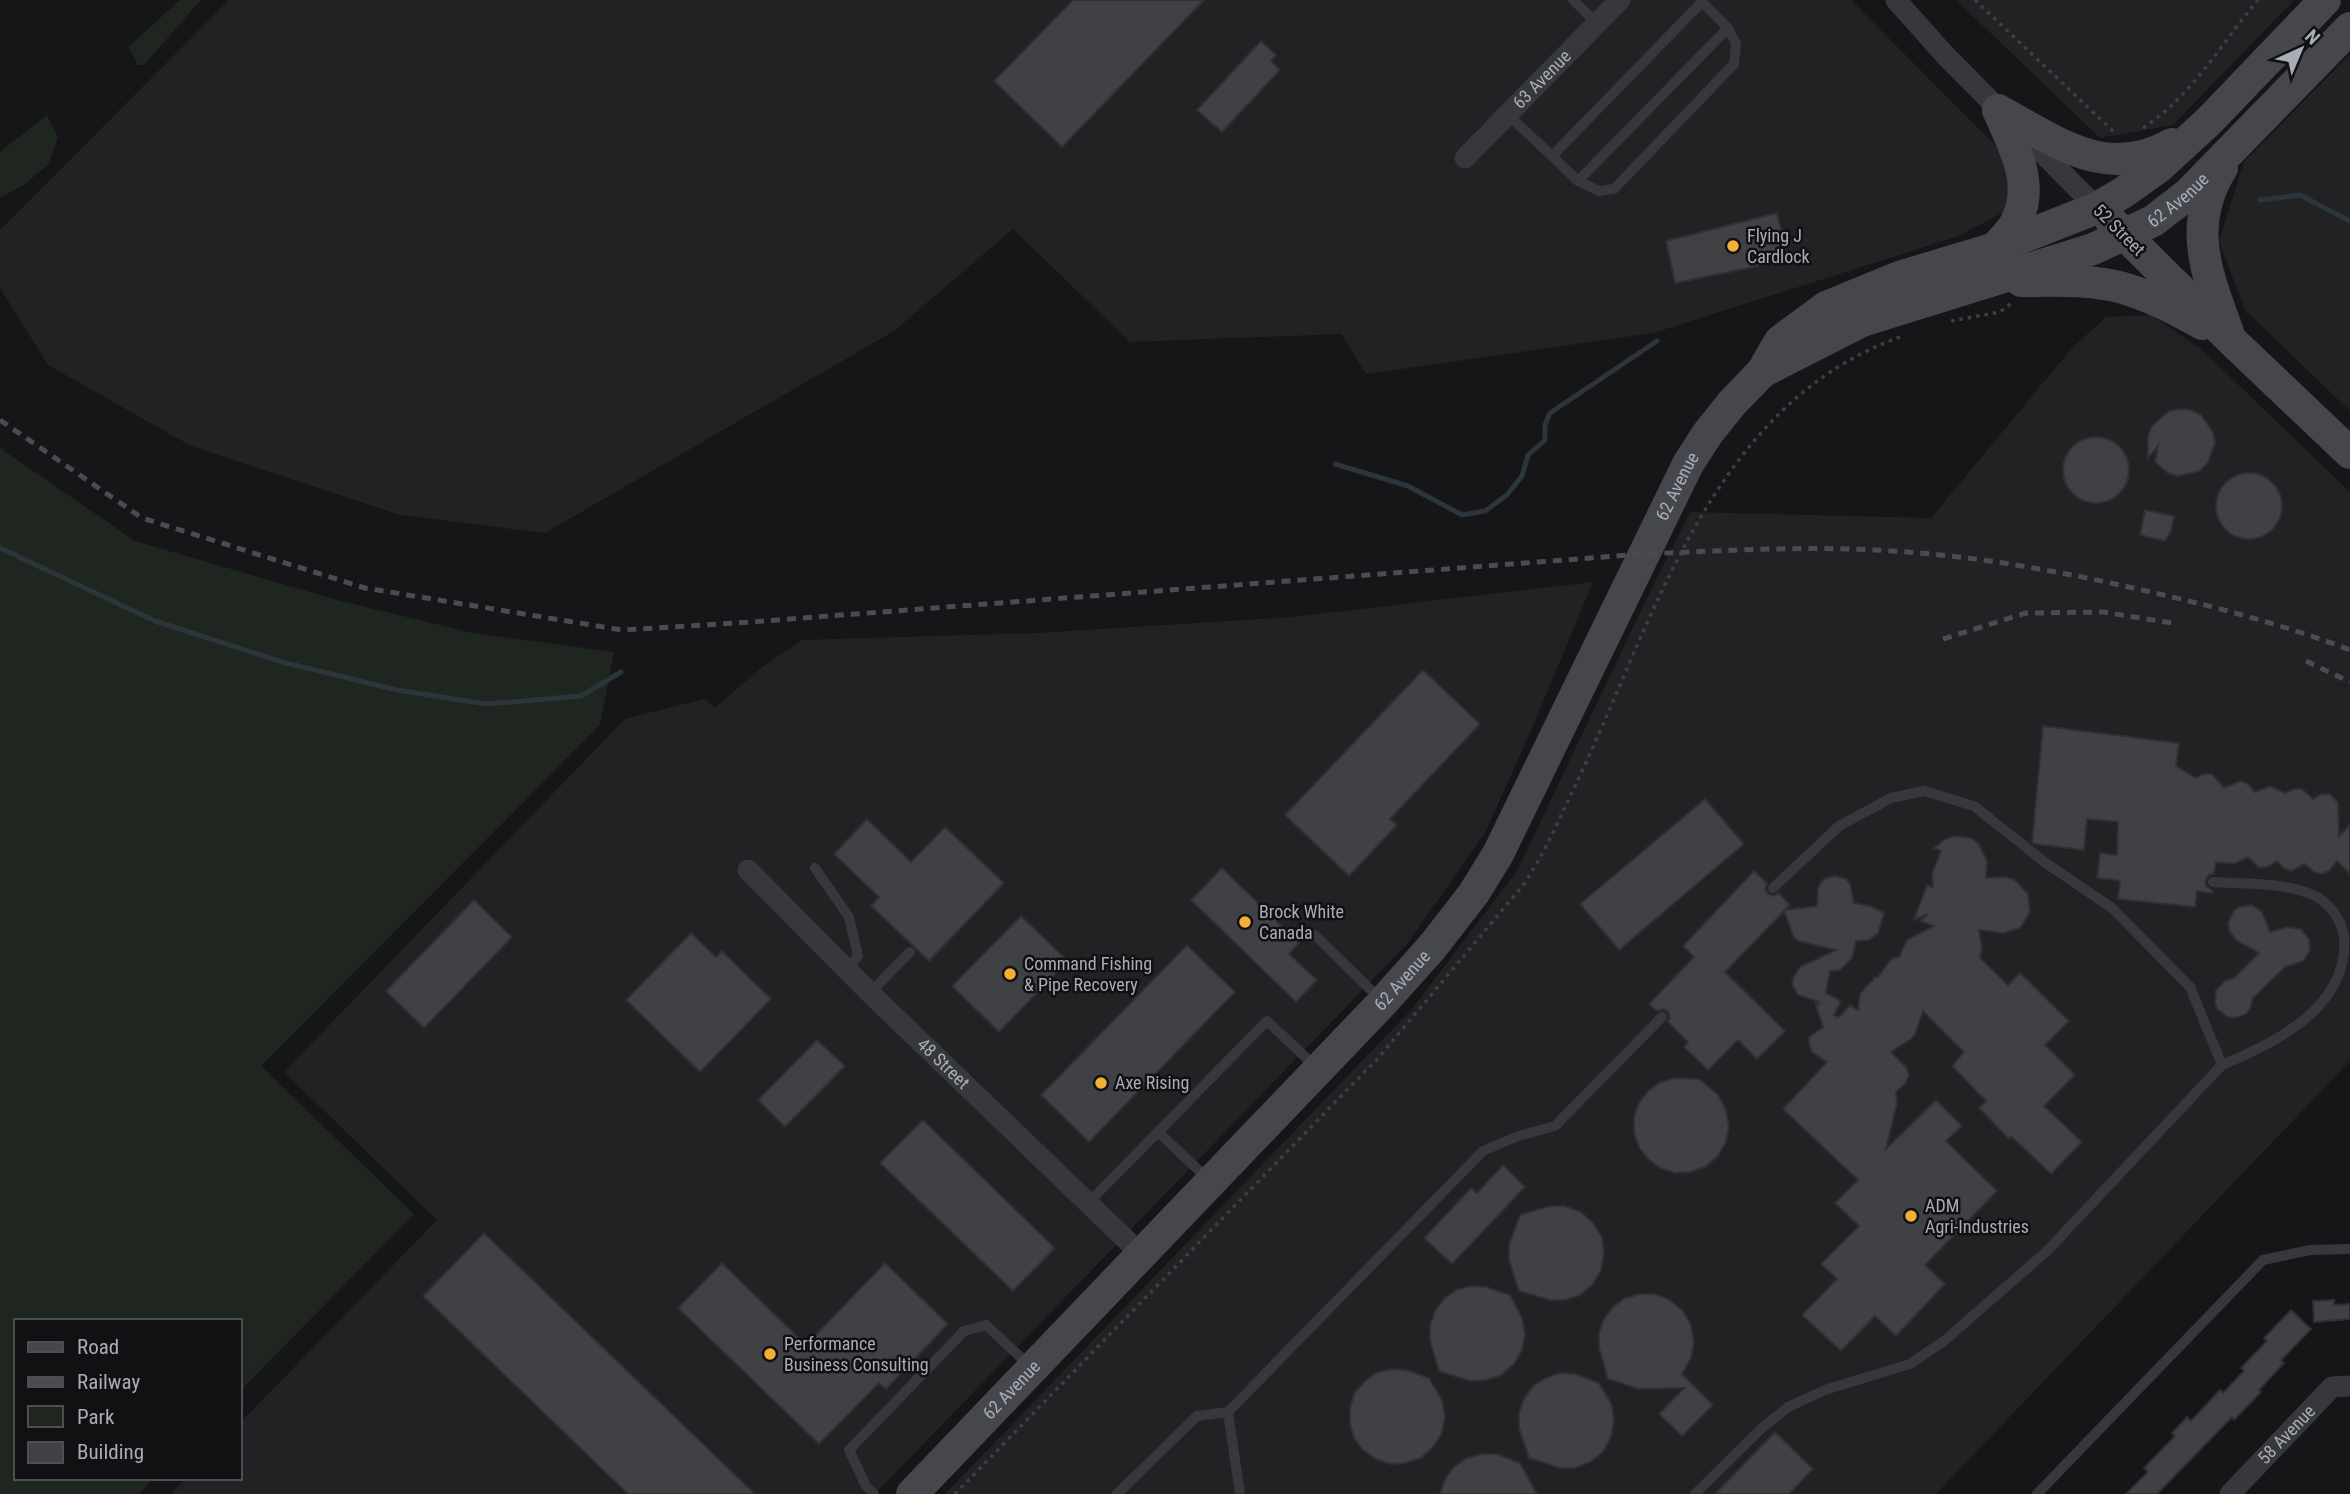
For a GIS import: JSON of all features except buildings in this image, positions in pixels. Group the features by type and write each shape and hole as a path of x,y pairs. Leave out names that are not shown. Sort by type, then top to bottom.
{"main road":[{"name":"62 Avenue","path":"912,1494 1383,1002 1433,946 1474,893 1498,854 1688,464 1732,403 1762,372 1780,341 1826,307 1899,277 1995,248 2097,208 2159,167 2209,121 2325,0"},
{"name":"62 Avenue","path":"1762,372 1862,321 2093,248 2153,221 2189,194 2350,29"},
{"path":"1998,110 2070,149 2113,160 2144,157 2158,152 2209,121"},
{"path":"1995,248 2016,223 2023,204 2025,186 2022,166 1998,110"},
{"path":"2231,340 2209,280 2201,240 2208,197 2220,171 2245,137"},
{"name":"52 Street","path":"2097,208 2350,453"},
{"path":"1995,281 2077,281 2124,288 2182,312 2231,340"}],"street":[{"name":"63 Avenue","path":"1465,158 1620,0"},
{"name":"52 Street","path":"1896,0 1998,110 2097,208"},
{"name":"48 Street","path":"748,870 870,993 1141,1254"},
{"name":"58 Avenue","path":"2230,1494 2332,1387 2350,1386"}],"lane":[{"path":"1573,0 1597,23"},
{"path":"1508,115 1578,181 1599,191 1614,189 1734,64 1736,44 1728,28 1701,1 1552,156"},
{"path":"1578,181 1728,28"},
{"path":"1773,888 1839,826 1891,798 1924,791 1974,806 2043,861 2112,908 2190,987 2222,1065"},
{"path":"815,868 849,917 858,956 847,970"},
{"path":"1695,1494 1763,1427 1788,1407 1825,1390 1910,1364 1944,1341 2047,1251 2222,1065 2269,1045 2304,1021 2330,994 2346,962 2342,926 2330,907 2315,895 2289,888 2213,882"},
{"path":"1315,936 1383,1002"},
{"path":"870,993 910,952"},
{"path":"1117,1494 1197,1416 1228,1412 1483,1151 1518,1136 1555,1126 1662,1017"},
{"path":"1088,1203 1267,1021 1319,1070"},
{"path":"1158,1132 1211,1182"},
{"path":"2037,1494 2263,1260 2310,1250 2350,1249"},
{"path":"874,1494 866,1486 849,1450 964,1332 986,1325 1032,1368"},
{"path":"1228,1412 1241,1494"}],"path":[{"path":"1975,0 2100,121 2111,131 2122,135"},
{"path":"2141,130 2190,89 2258,0"}],"shaded area":[{"path":"229,0 1851,0 1997,147 2011,184 2006,211 1956,237 1653,333 1366,374 1341,334 1130,342 1013,229 894,331 545,533 400,515 191,446 48,365 0,288 0,230"},
{"path":"1956,0 2294,0 2173,125 2100,138"},
{"path":"2350,54 2350,411 2245,310 2219,241 2244,162"},
{"path":"2151,315 2201,349 2350,492 2350,1061 1936,1494 945,1494 1411,1010 1517,871 1690,512 1931,518 2071,349 2106,317"},
{"path":"1593,582 1485,833 1407,944 875,1494 171,1494 184,1480 242,1480 242,1421 437,1220 284,1072 625,719 704,699 715,708 761,668 802,640 1037,633 1293,617"}],"green space":[{"path":"180,0 201,0 144,65 138,65 128,47"},
{"path":"47,115 58,138 48,165 25,184 0,198 0,152"},
{"path":"0,448 135,541 337,600 473,633 614,652 600,725 261,1066 414,1214 242,1389 242,1319 14,1319 14,1480 152,1480 139,1494 0,1494"}],"waterway":[{"path":"2260,200 2300,195 2350,221"},
{"path":"1335,464 1408,486 1462,515 1485,511 1507,495 1522,476 1528,455 1545,440 1545,425 1550,413 1657,341"},
{"path":"0,548 155,621 282,662 397,690 486,704 581,696 621,672"}],"railway":[{"path":"0,420 142,518 365,588 622,630 1643,554 1817,549 1942,555 2076,576 2221,609 2350,650"},
{"path":"1943,639 2026,613 2103,612 2172,623"},
{"path":"2306,661 2350,682"}],"place":[{"name":"Flying J Cardlock","path":"1733,246"},
{"name":"Brock White Canada","path":"1245,922"},
{"name":"Command Fishing & Pipe Recovery","path":"1010,974"},
{"name":"Axe Rising","path":"1101,1083"},
{"name":"ADM Agri-Industries","path":"1911,1216"},
{"name":"Performance Business Consulting","path":"770,1354"}]}
